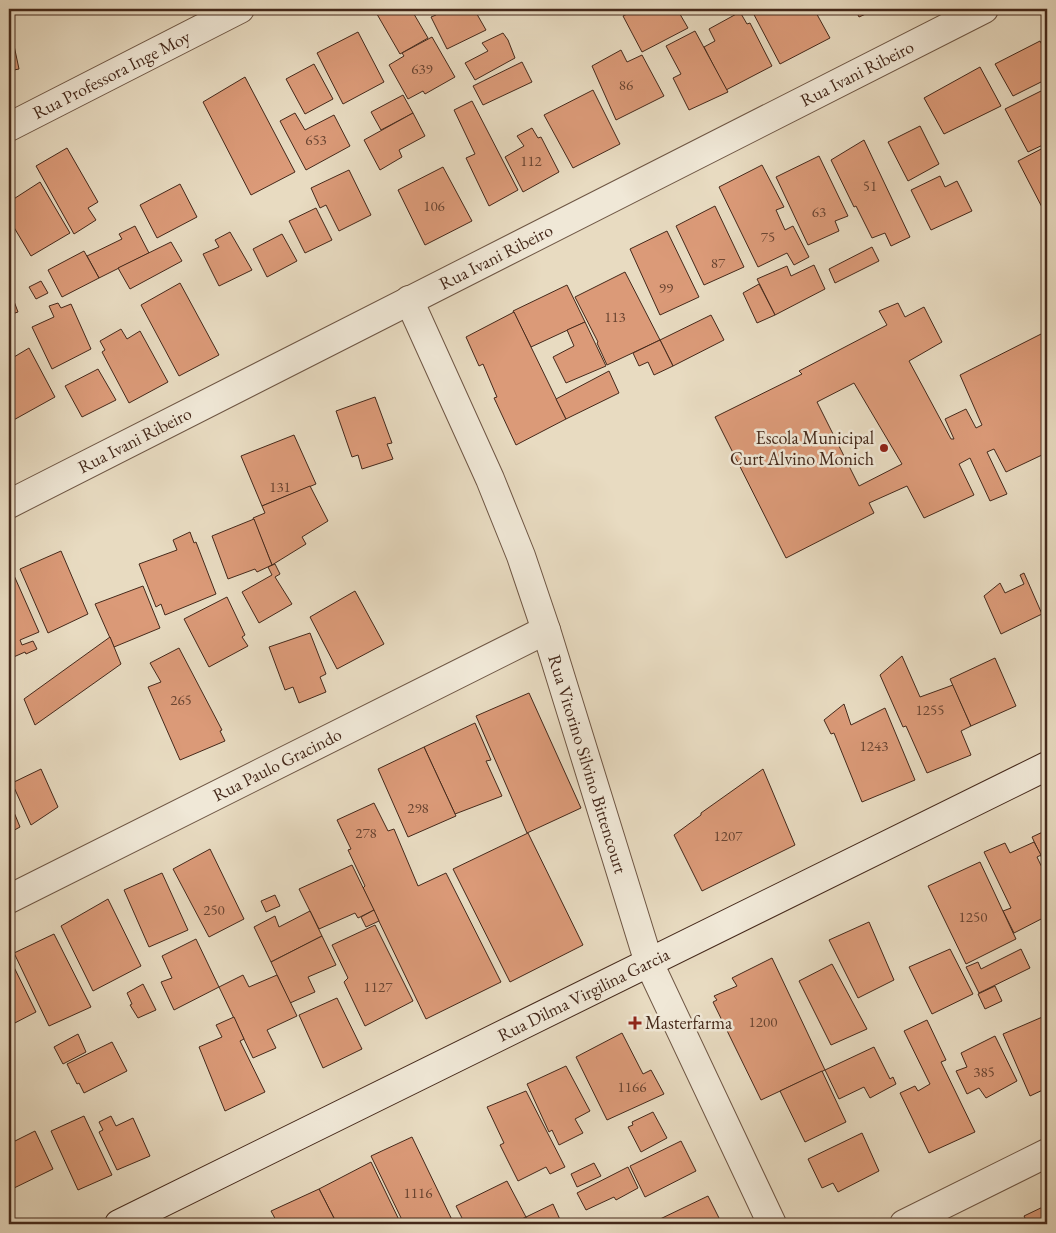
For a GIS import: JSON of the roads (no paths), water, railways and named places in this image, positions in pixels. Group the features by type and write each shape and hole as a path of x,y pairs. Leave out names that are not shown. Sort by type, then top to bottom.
{"street":[{"name":"Rua Professora Inge Moy","path":"9,127 240,9"},
{"name":"Rua Ivani Ribeiro","path":"9,504 984,9"},
{"name":"Rua Vitorino Silvino Bittencourt","path":"409,300 490,479 521,556 546,630 649,963 772,1224"},
{"name":"Rua Paulo Gracindo","path":"9,899 546,630"},
{"name":"Rua Dilma Virgilina Garcia","path":"119,1224 1047,766"},
{"path":"904,1224 1047,1154"}],"place":[{"name":"Escola Municipal Curt Alvino Monich","path":"884,448"},
{"name":"Masterfarma","path":"635,1023"}]}
